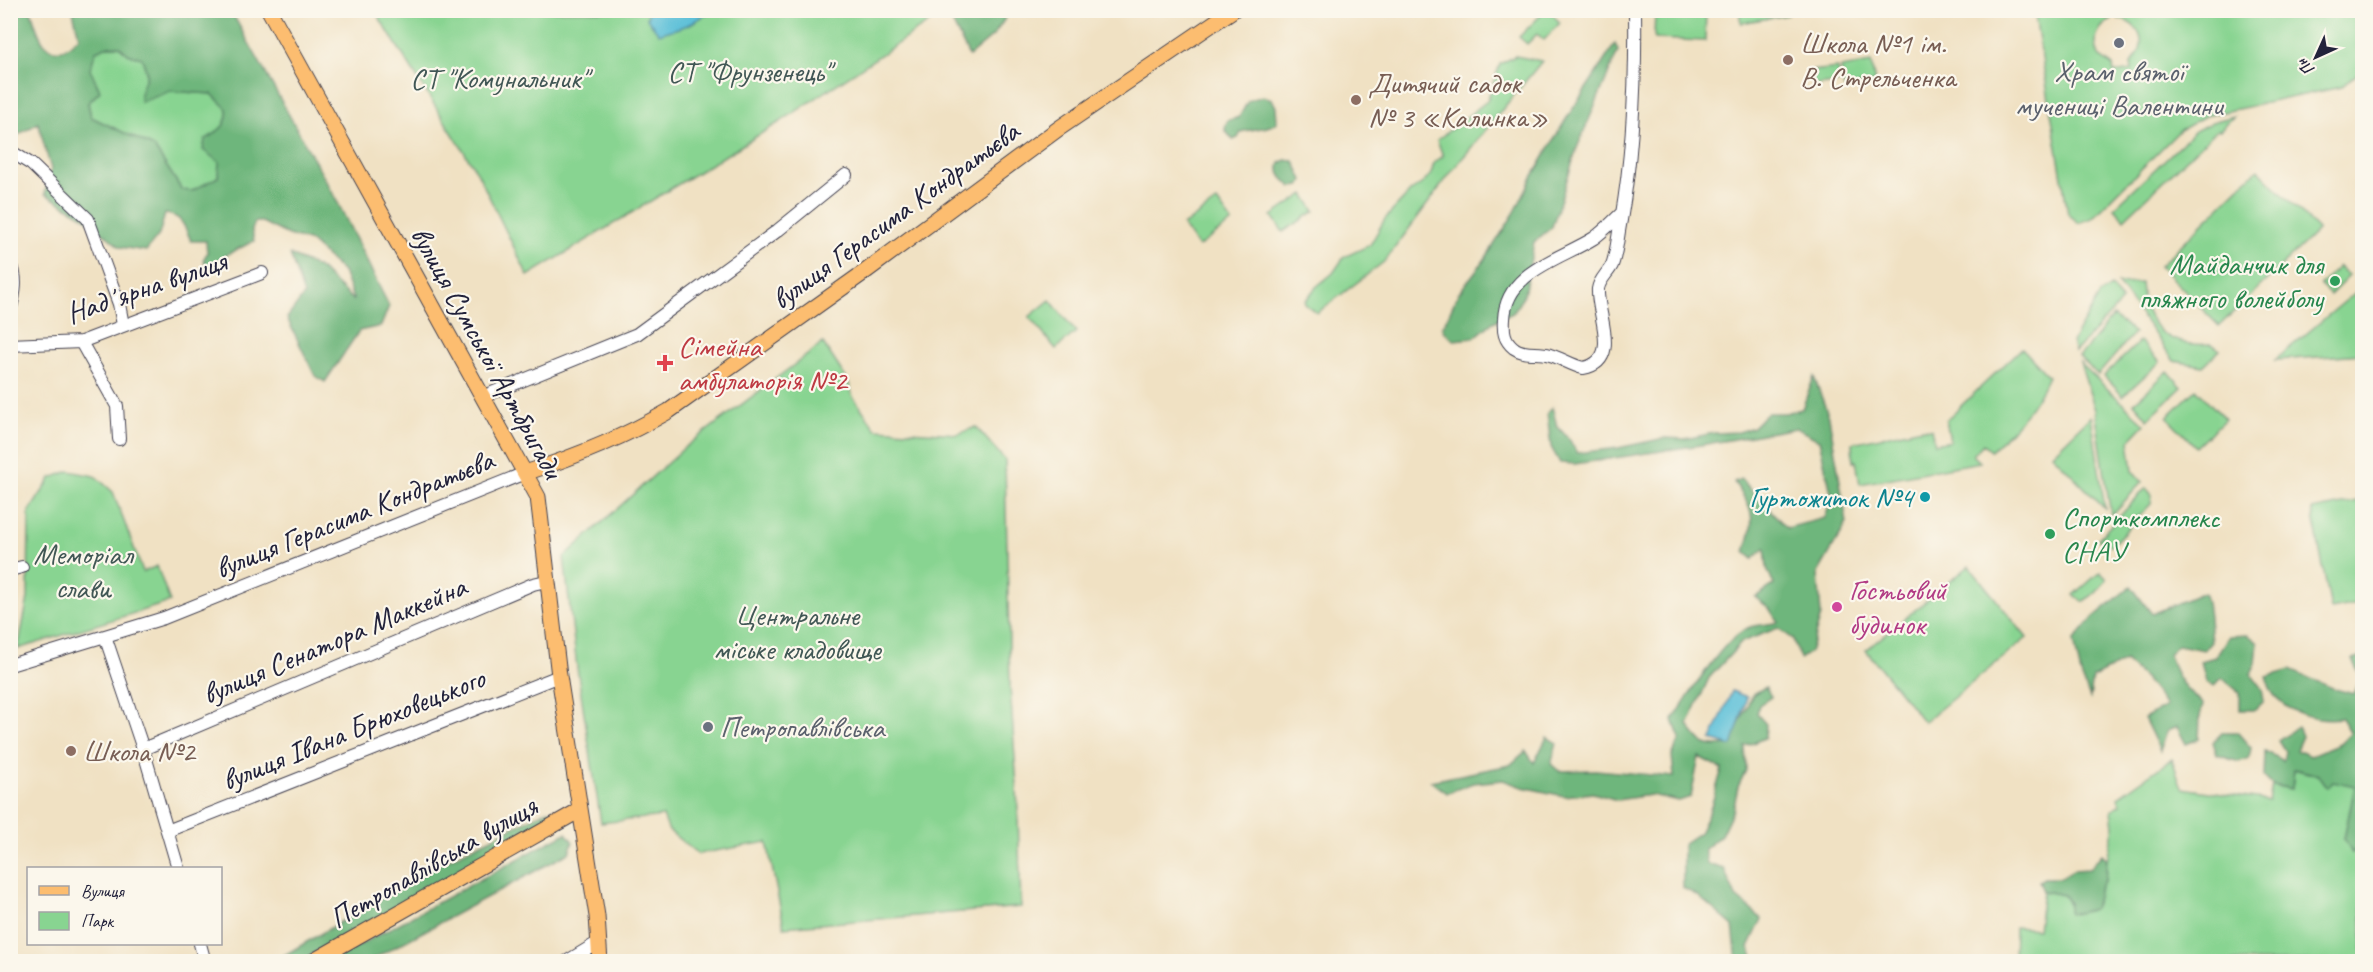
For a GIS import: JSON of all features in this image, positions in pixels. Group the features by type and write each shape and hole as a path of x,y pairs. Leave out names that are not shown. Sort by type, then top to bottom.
{"main road":[{"name":"вулиця Сумської Артбригади","path":"268,10 538,497 546,581 599,942 600,962"},
{"name":"вулиця Герасима Кондратьєва","path":"525,473 564,461 649,423 669,411 866,272 1058,129 1233,10"},
{"name":"Петропавлівська вулиця","path":"312,962 580,810"}],"street":[{"path":"1622,213 1595,237 1536,267 1522,281 1508,300 1504,316 1504,334 1514,348 1522,352 1548,354 1583,368 1589,367 1604,352 1605,342 1598,287 1612,265 1622,213 1630,156 1636,51 1635,10"},
{"path":"10,151 31,164 88,219 119,304 123,325"},
{"path":"482,397 637,334 777,231 846,175"},
{"path":"10,261 14,270 15,291 10,311"},
{"name":"Надʼярна вулиця","path":"10,345 81,342 262,273"},
{"path":"81,342 117,406 119,439"},
{"name":"вулиця Герасима Кондратьєва","path":"10,665 105,636 237,590 525,473"},
{"name":"вулиця Сенатора Маккейна","path":"143,749 533,584 546,581"},
{"path":"105,636 143,749 178,867"},
{"name":"вулиця Івана Брюховецького","path":"167,831 559,676"},
{"path":"566,962 599,942"},
{"path":"200,945 206,962"}],"green space":[{"path":"946,10 1010,11 994,35 969,56"},
{"path":"11,11 31,11 41,39 50,49 56,51 66,48 79,37 73,11 231,11 336,199 389,306 381,326 359,331 325,382 315,376 287,318 304,295 290,255 319,268 354,301 343,272 311,242 288,235 262,222 255,222 252,230 254,241 228,254 209,268 203,260 207,253 206,241 191,241 179,219 165,214 159,235 146,251 120,247 83,216 45,194 51,169 38,123 16,136 11,163","holes":["108,46 119,46 128,54 142,58 147,74 140,94 141,102 170,91 212,94 227,109 224,124 205,140 203,150 219,162 218,177 192,191 182,190 154,147 91,117 88,103 100,91 90,69 96,51"]},
{"name":"СТ \"Фрунзенець\"","path":"375,11 649,11 647,18 688,25 712,11 946,11 780,122 528,276 477,172"},
{"path":"1545,11 1550,11 1560,23 1544,40 1537,34 1527,44 1519,37"},
{"path":"1655,11 1706,11 1705,41 1654,39"},
{"path":"1739,11 1787,11 1788,15 1741,23"},
{"path":"2041,11 2110,11 2112,20 2102,26 2097,35 2096,45 2099,56 2113,66 2114,73 2132,70 2131,63 2137,57 2141,43 2137,30 2133,25 2118,19 2117,11 2362,11 2362,70 2341,87 2205,116 2180,130 2092,218 2079,223 2068,214 2035,16"},
{"path":"1615,44 1618,51 1577,148 1552,227 1534,242 1524,295 1513,313 1493,322 1474,338 1454,340 1442,329 1458,294 1485,259 1515,212 1531,179 1565,121"},
{"path":"108,46 119,46 128,54 142,58 147,74 140,94 141,102 170,91 212,94 227,108 224,124 206,140 219,162 218,177 192,191 182,190 154,147 91,117 88,103 100,91 90,69 96,51"},
{"path":"1515,56 1542,61 1452,171 1385,261 1317,313 1305,304 1316,287 1333,273 1344,257 1370,245 1385,219 1411,191 1431,174 1434,163 1443,156 1437,140 1487,101 1500,64"},
{"path":"1871,63 1875,82 1844,88 1841,68"},
{"path":"1838,68 1840,82 1813,86 1811,71"},
{"path":"1262,96 1272,99 1276,107 1277,122 1265,128 1241,132 1238,138 1233,140 1225,130 1227,122 1239,117 1248,101"},
{"path":"2234,116 2124,219 2114,208 2195,131 2212,122"},
{"path":"1286,160 1294,161 1303,180 1300,186 1292,187 1280,174 1280,163"},
{"path":"2258,169 2318,230 2219,326 2160,266"},
{"path":"1304,194 1315,211 1283,232 1272,216"},
{"path":"1217,201 1232,222 1198,247 1183,226"},
{"name":"Майданчик для пляжного волейболу","path":"2339,266 2349,276 2330,295 2320,285"},
{"path":"2141,283 2147,312 2161,331 2183,342 2212,344 2220,350 2203,366 2174,361 2118,284"},
{"path":"2111,287 2122,301 2075,352 2072,342 2100,294"},
{"path":"2362,287 2362,354 2275,360"},
{"path":"1050,300 1076,332 1056,349 1029,317"},
{"path":"2113,316 2134,333 2098,375 2079,357"},
{"path":"2140,341 2160,362 2123,396 2104,376"},
{"name":"Центральне міське кладовище","path":"823,343 848,381 853,397 876,429 958,434 976,427 1005,460 1010,687 1017,786 1021,907 784,927 767,842 698,854 669,831 663,816 601,823 577,668 564,557 684,448"},
{"path":"2022,348 2048,376 2024,416 2008,434 1991,451 1983,444 1973,455 1980,462 1860,484 1856,461 1853,461 1852,443 1922,428 1931,429 1935,444 1950,441 1946,420"},
{"path":"2080,363 2145,424 2129,441 2133,471 2142,482 2111,516 2095,410"},
{"path":"2168,371 2182,387 2148,419 2134,403"},
{"path":"1814,377 1829,417 1847,523 1818,573 1821,615 1810,652 1800,659 1793,639 1778,628 1742,642 1709,678 1688,725 1705,744 1721,746 1729,744 1753,694 1766,687 1771,697 1759,705 1757,714 1766,724 1765,738 1745,746 1746,770 1738,787 1733,810 1721,835 1704,849 1707,864 1724,869 1736,897 1762,919 1749,947 1755,961 1737,961 1733,926 1698,896 1683,888 1683,844 1699,833 1710,810 1722,769 1699,757 1691,797 1679,801 1651,795 1617,800 1593,793 1564,796 1522,787 1503,780 1473,783 1447,793 1431,781 1510,765 1526,751 1534,763 1547,737 1557,743 1551,764 1559,771 1596,770 1674,777 1672,756 1680,739 1673,720 1697,682 1739,633 1750,627 1778,622 1769,608 1755,597 1774,585 1767,568 1765,548 1753,559 1745,552 1751,530 1751,515 1746,500 1734,482 1741,479 1787,528 1825,518 1832,497 1819,440 1796,428 1575,464 1560,463 1551,447 1547,413 1552,407 1557,426 1569,439 1577,453 1618,448 1665,438 1685,439 1714,433 1739,432 1753,427 1767,413 1785,413 1802,409"},
{"path":"2196,389 2225,419 2196,447 2167,417"},
{"path":"2091,416 2105,509 2052,454"},
{"name":"Меморіал слави","path":"69,471 95,476 113,492 143,572 157,566 170,602 18,649 28,598 29,512 51,478"},
{"path":"2146,488 2152,495 2151,504 2112,545 2105,545 2098,539"},
{"path":"2362,500 2362,603 2331,609 2312,510"},
{"path":"1969,566 2027,638 1924,722 1866,650"},
{"path":"2100,572 2107,579 2096,593 2082,602 2074,595"},
{"path":"2131,586 2152,614 2204,592 2207,604 2211,642 2204,650 2177,645 2169,655 2182,683 2203,704 2199,739 2186,744 2177,727 2167,731 2160,751 2144,718 2166,706 2144,678 2125,661 2093,678 2090,698 2081,675 2074,641 2094,617"},
{"path":"2248,635 2258,642 2256,664 2251,674 2262,689 2264,701 2255,710 2240,710 2240,693 2222,678 2214,686 2206,682 2201,661 2215,657 2229,636"},
{"path":"2362,657 2362,844 2352,853 2344,839 2355,786 2333,781 2328,787 2318,775 2294,769 2292,789 2272,785 2264,777 2265,751 2283,761 2285,751 2278,740 2297,727 2302,736 2296,750 2311,756 2340,744 2351,733 2342,718 2314,717 2288,707 2274,695 2266,677 2290,670 2335,689 2354,694 2361,677 2352,660"},
{"path":"2223,732 2237,732 2251,748 2249,758 2239,762 2217,755 2213,742"},
{"path":"2172,759 2182,788 2269,801 2272,785 2292,789 2294,769 2355,786 2344,839 2352,853 2362,844 2362,961 2014,962 2015,927 2038,929 2043,891 2064,895 2074,914 2089,910 2096,904 2097,893 2105,880 2114,826 2112,810 2121,804 2118,797"},
{"path":"548,810 554,811 557,815 556,820 300,961 273,962 435,866"},
{"path":"566,833 573,842 569,853 369,961 330,961"},
{"path":"2102,854 2107,859 2105,880 2099,889 2094,909 2069,913 2069,903 2064,895 2043,891 2039,881 2044,878 2060,878 2073,870 2089,869"}],"water":[{"path":"649,10 712,11 688,25 659,34 647,18"},
{"path":"1732,691 1747,697 1732,746 1711,740"}],"place":[{"name":"Храм святої мучениці Валентини","path":"2119,43"},
{"name":"Школа №1 ім. В. Стрельченка","path":"1788,60"},
{"name":"Дитячий садок № 3 «Калинка»","path":"1356,100"},
{"name":"Майданчик для пляжного волейболу","path":"2335,281"},
{"name":"Сімейна амбулаторія №2","path":"665,363"},
{"name":"Гуртожиток №4","path":"1925,497"},
{"name":"Спорткомплекс СНАУ","path":"2050,534"},
{"name":"Гостьовий будинок","path":"1837,607"},
{"name":"Петропавлівська","path":"708,727"},
{"name":"Школа №2","path":"71,751"}],"park label":[{"name":"СТ \"Комунальник\"","path":"499,78"}]}
